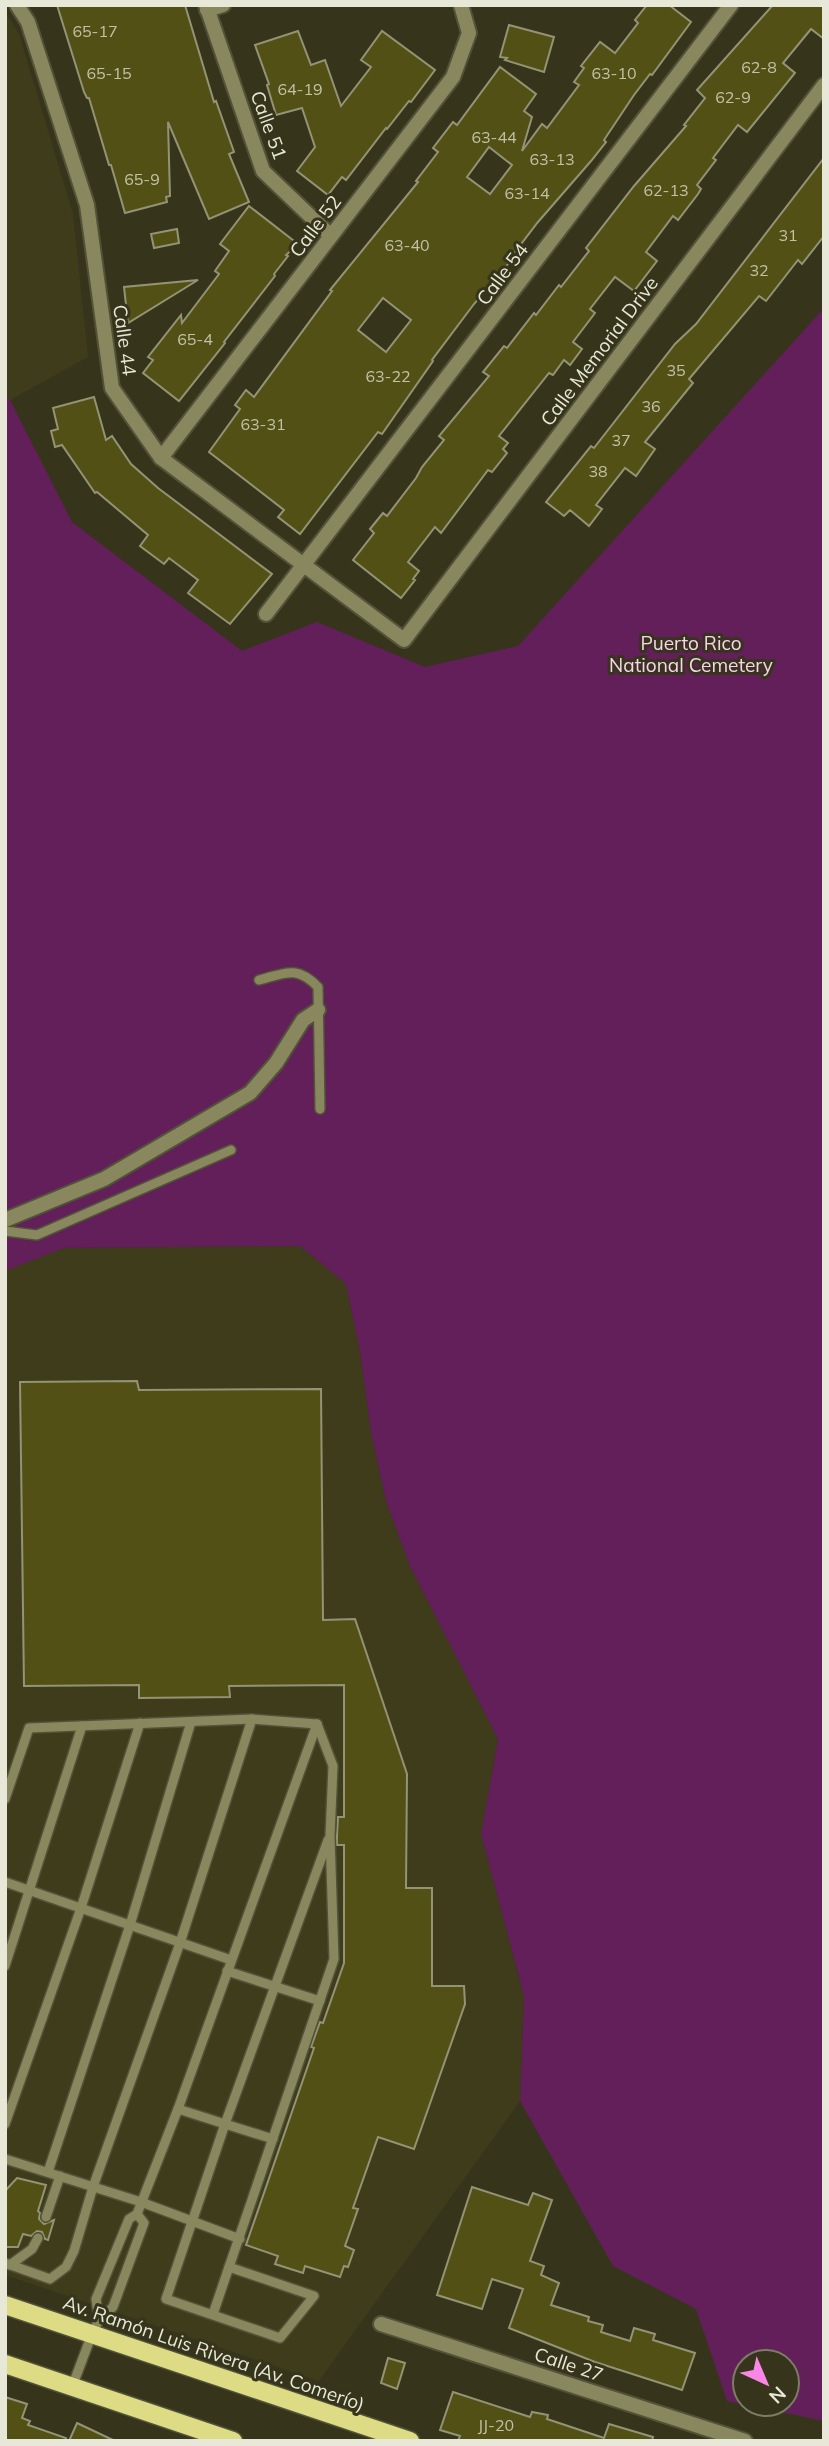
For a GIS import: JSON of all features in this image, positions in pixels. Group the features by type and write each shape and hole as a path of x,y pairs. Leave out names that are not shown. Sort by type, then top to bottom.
{"main road":[{"name":"Av. Ramón Luis Rivera (Av. Comerío)","path":"5,2305 95,2327 410,2441"},
{"path":"5,2364 233,2441"}],"street":[{"name":"Calle 44","path":"17,5 28,22 87,205 112,388 161,458 404,640"},
{"path":"207,8 223,5"},
{"name":"Calle 52","path":"161,458 453,77 469,33 461,5"},
{"name":"Calle 54","path":"266,614 727,7"},
{"name":"Calle 51","path":"207,8 263,171 331,236"},
{"name":"Calle Memorial Drive","path":"404,640 824,85"},
{"path":"5,1220 104,1179 250,1093 276,1063 303,1020 318,1010"},
{"name":"Calle 27","path":"381,2324 745,2441"}],"lane":[{"path":"259,980 294,971 308,977 318,987 320,1109"},
{"path":"5,1231 37,1235 231,1150"},
{"path":"7,2264 50,2279 66,2267 74,2251 93,2187 180,1943 252,1719"},
{"path":"5,1799 29,1728 252,1719 317,1724"},
{"path":"48,2172 130,1925 191,1722"},
{"path":"5,2124 80,1908 140,1723"},
{"path":"213,2314 334,1959 330,1836 332,1766 317,1724"},
{"path":"72,2387 95,2327 96,2299 129,2219 137,2214 178,2109 317,1724"},
{"path":"5,1966 82,1726"},
{"path":"229,2267 314,2297 280,2338 166,2299 225,2124 330,1836"},
{"path":"5,1882 231,1961"},
{"path":"227,1971 320,2001"},
{"path":"178,2109 273,2139"},
{"path":"5,2159 141,2202 240,2239"},
{"path":"46,2217 60,2176"},
{"path":"95,2327 113,2307 144,2223 137,2214"},
{"path":"7,2264 32,2249 38,2238"}],"shaded area":[{"path":"5,12 19,34 73,214 88,357 10,400 5,396"},
{"path":"300,1246 346,1284 360,1352 371,1432 386,1501 410,1566 498,1739 481,1834 524,1996 520,2101 319,2381 5,2275 5,1271 64,1248"}],"green space":[{"name":"Puerto Rico National Cemetery","path":"824,308 824,2421 801,2416 801,2348 731,2348 731,2402 727,2401 696,2309 613,2266 520,2101 524,1996 481,1834 498,1739 410,1566 386,1501 371,1432 360,1352 346,1284 300,1246 64,1248 5,1271 5,396 10,400 72,522 242,651 317,622 425,667 518,646"}],"building":[{"path":"57,5 185,5 214,102 216,101 234,152 229,154 249,202 209,219 168,122 170,196 166,197 167,202 125,213"},
{"path":"647,5 669,5 691,22 634,95 604,140 606,142 538,222 512,256 514,257 432,360 382,434 378,432 300,534 278,517 284,510 209,452 240,409 235,405 246,390 254,397 332,291 330,290 418,182 416,181 438,152 433,148 453,122 457,125 500,67 536,94 524,111 532,117 522,151 542,124 547,128 579,85 574,82 584,68 581,66 600,42 615,53 638,23 635,20","holes":["489,147 512,165 490,194 467,177","383,298 411,320 386,352 358,330"]},
{"path":"773,5 824,5 824,39 811,29 783,63 795,73 747,132 738,125 713,158 716,160 697,185 701,189 698,194 678,220 673,216 646,252 657,261 634,291 615,277 590,309 595,313 573,342 582,349 570,365 564,360 553,375 549,373 499,436 508,443 503,449 507,453 492,472 488,470 441,533 435,527 408,562 419,571 401,598 353,560 374,533 370,529 383,513 387,516 444,440 439,436 489,376 483,372 504,346 507,348 534,313 536,315 559,285 561,287 589,251 586,248 634,186 686,126 684,125 705,98 697,90"},
{"path":"509,25 554,37 544,72 500,57"},
{"path":"298,31 311,65 325,60 341,106 371,67 361,60 382,31 435,70 346,180 342,177 328,195 297,171 315,147 302,108 276,115 267,85 269,84 255,45"},
{"path":"824,158 824,236 802,264 798,260 766,301 759,296 689,379 693,383 645,442 655,449 636,476 625,468 596,505 602,509 589,526 570,510 564,516 546,502 591,446 594,448 675,344 696,324"},
{"path":"249,206 298,244 286,255 288,256 275,276 179,401 143,373 153,360 148,357 181,315 182,323 219,274 215,271 229,251 220,244"},
{"path":"177,229 179,243 154,248 151,234"},
{"path":"198,280 128,323 124,287"},
{"path":"94,397 106,440 112,436 131,464 158,488 272,574 230,624 188,593 198,580 169,558 164,564 140,546 148,535 95,493 62,445 55,447 51,431 58,429 53,408"},
{"path":"137,1381 139,1390 321,1389 323,1620 355,1619 407,1774 406,1888 432,1888 432,1986 464,1986 465,2004 414,2149 378,2137 353,2208 358,2209 345,2246 354,2250 348,2267 344,2266 340,2277 305,2266 303,2273 275,2264 278,2256 246,2245 314,2048 311,2047 320,2022 323,2023 344,1963 344,1845 337,1845 337,1836 338,1817 344,1817 344,1685 229,1686 230,1697 139,1698 139,1685 24,1686 20,1382"},
{"path":"17,2178 46,2185 38,2211 39,2219 44,2224 54,2220 48,2240 42,2232 37,2231 31,2236 23,2234 18,2247 5,2247 5,2191"},
{"path":"472,2187 528,2205 533,2193 552,2200 530,2261 544,2266 541,2275 559,2283 551,2305 589,2317 588,2321 603,2325 601,2332 630,2341 634,2328 655,2334 653,2340 695,2353 682,2390 595,2362 509,2328 523,2289 492,2279 482,2309 437,2295"},
{"path":"388,2358 405,2363 397,2389 381,2383"},
{"path":"453,2392 530,2417 532,2412 548,2415 547,2419 604,2438 609,2424 653,2437 652,2441 458,2441 460,2436 440,2430"},
{"path":"5,2397 27,2404 22,2418 30,2421 28,2425 66,2438 65,2441 5,2441"},
{"path":"77,2423 115,2441 69,2441"}]}
